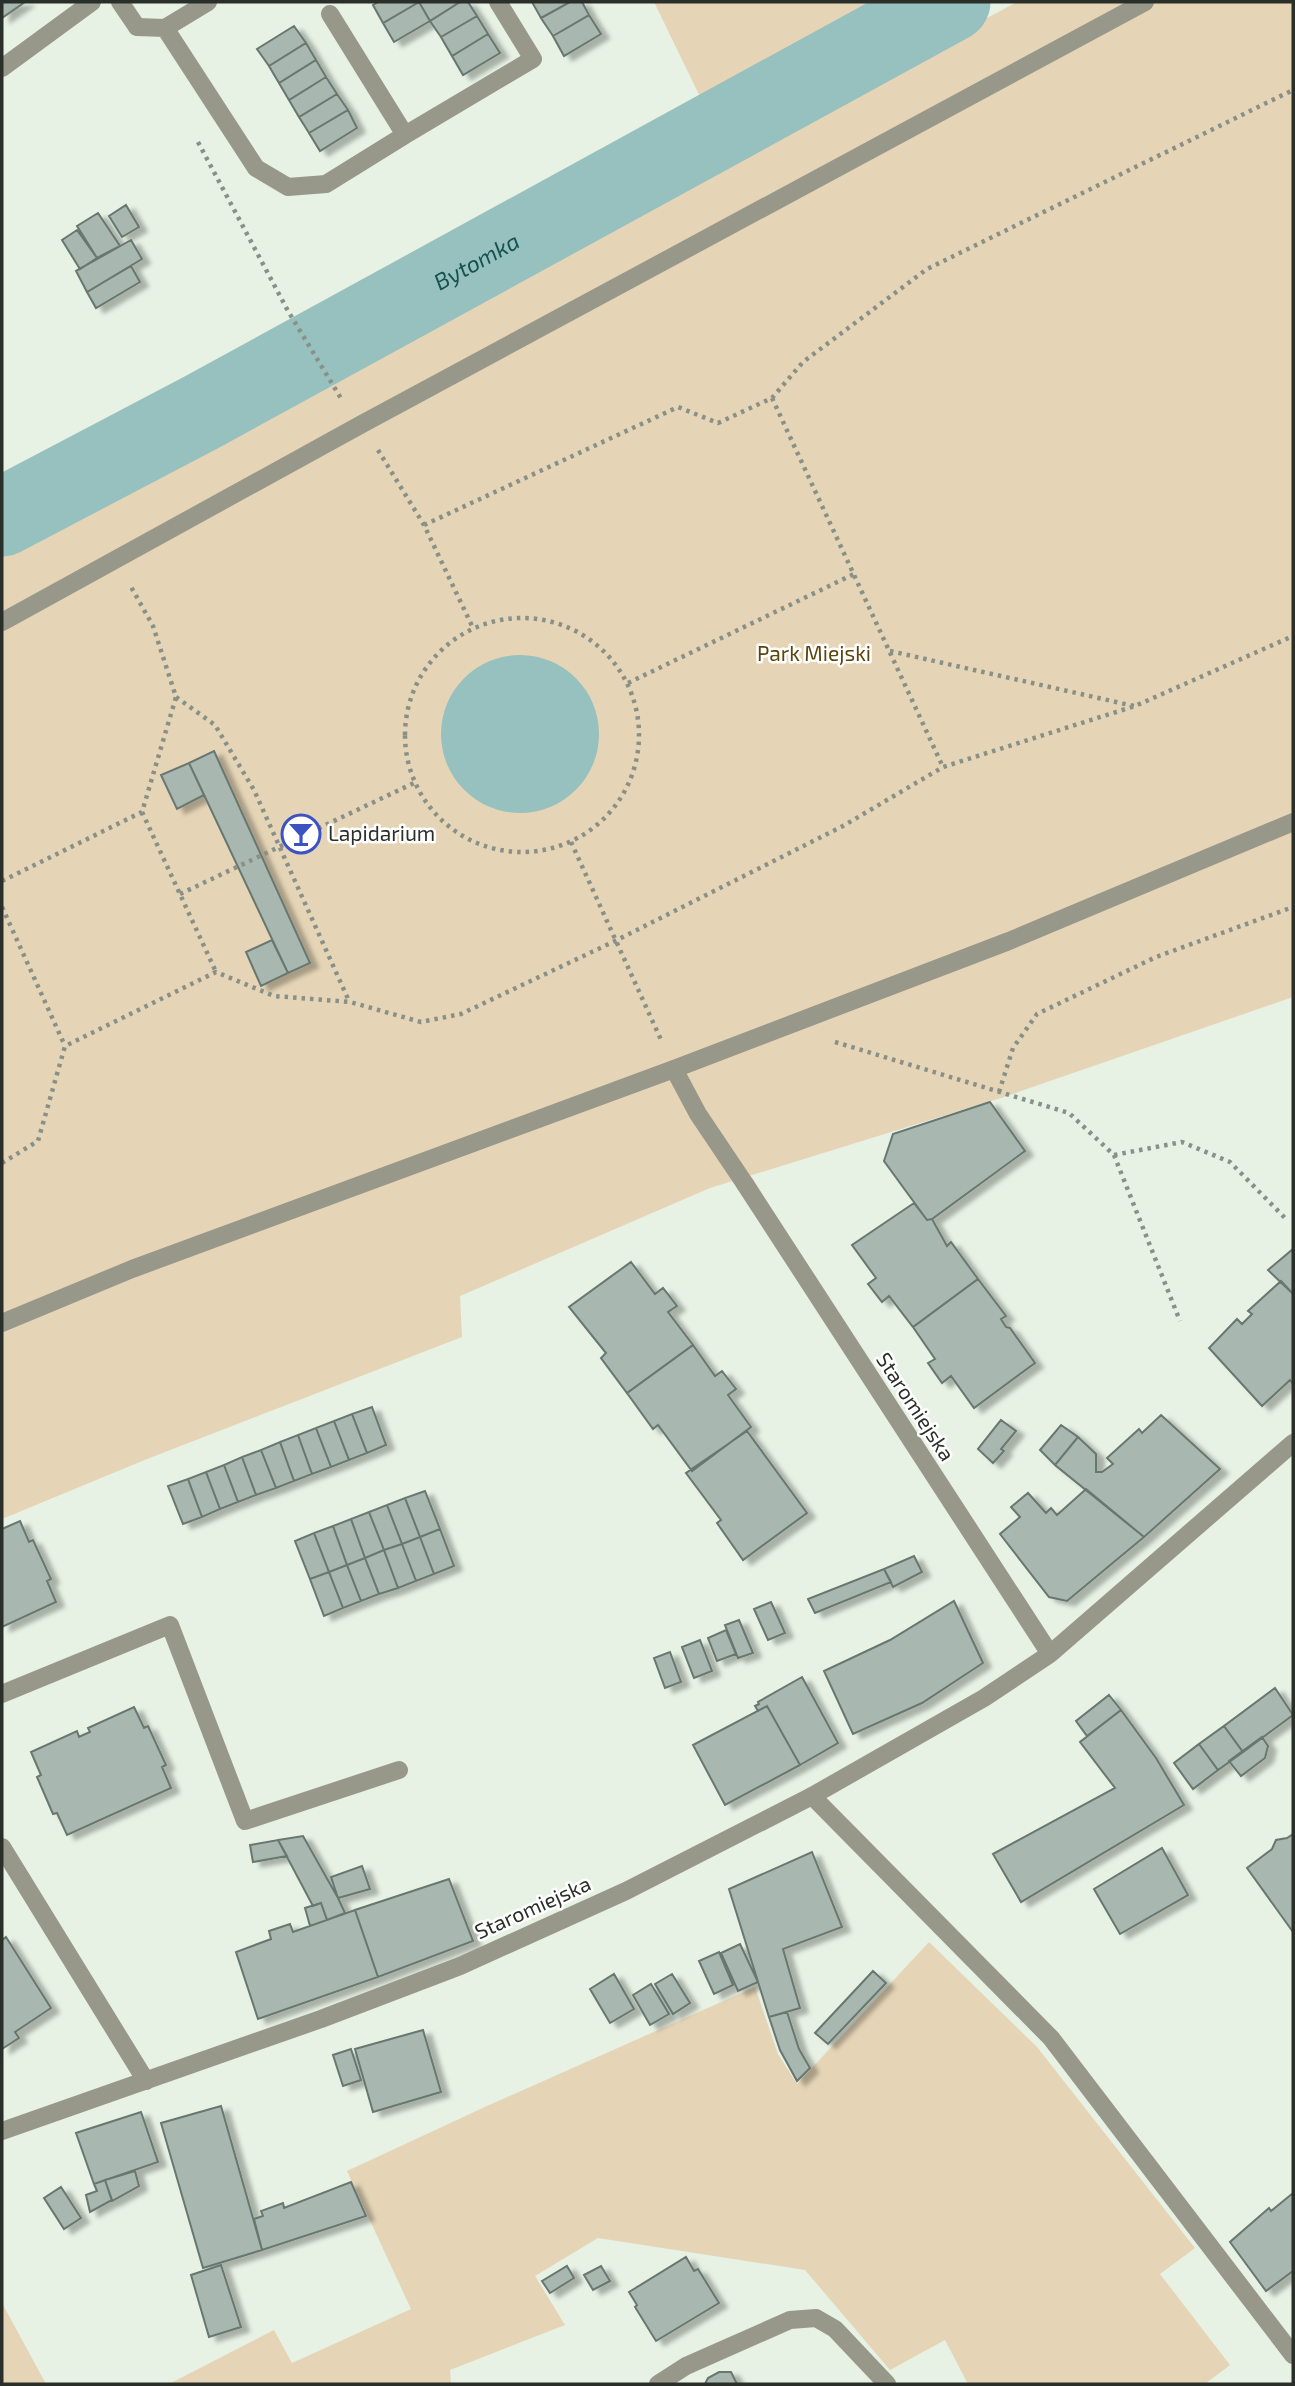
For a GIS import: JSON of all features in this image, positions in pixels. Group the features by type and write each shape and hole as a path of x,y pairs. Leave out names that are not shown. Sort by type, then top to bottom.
{"street":[{"path":"2,68 92,2"},
{"path":"120,2 137,27 165,28 208,2"},
{"path":"165,28 256,168 288,187 326,184 533,60 498,2"},
{"path":"2,622 1145,2"},
{"path":"330,13 405,135"},
{"path":"2,1323 132,1269 674,1069 1009,940 1293,822"},
{"name":"Staromiejska","path":"674,1069 698,1114 1050,1654"},
{"name":"Staromiejska","path":"2,2131 460,1966 626,1891 812,1796 984,1698 1050,1654 1293,1443"},
{"path":"2,1694 170,1625 245,1821 399,1770"},
{"path":"812,1796 1051,2038 1293,2355"},
{"path":"2,1847 146,2081"},
{"path":"658,2384 685,2366 790,2320 816,2318 835,2329 887,2384"}],"path":[{"path":"424,525 678,407 718,423 772,398 803,362 928,269 1293,90"},
{"path":"262,262 337,394"},
{"path":"772,398 943,767"},
{"path":"362,425 424,525 472,628"},
{"path":"116,560 153,626 176,697 142,812 216,972 274,996 350,1002 421,1022 461,1014 615,941 843,827 943,767 1135,706 1293,636"},
{"path":"628,683 854,574"},
{"path":"508,618 544,619 579,632 608,654 628,683 639,719 638,757 625,792 602,822 571,842 535,852 498,850 463,838 434,814 414,783 404,747 407,711 420,677 442,649 472,628 508,618"},
{"path":"890,651 1135,706"},
{"path":"176,697 215,725 254,790 350,1002"},
{"path":"180,894 414,783"},
{"path":"2,881 142,812"},
{"path":"571,842 665,1048"},
{"path":"2,907 65,1046 38,1141 2,1163"},
{"path":"999,1092 1013,1048 1037,1014 1156,957 1293,907"},
{"path":"65,1046 216,972"},
{"path":"834,1042 1069,1113 1114,1156 1180,1321"},
{"path":"1114,1156 1182,1142 1230,1163 1286,1219"}],"green space":[{"path":"654,2 903,2 706,109"},
{"name":"Park Miejski","path":"1017,2 1293,2 1293,997 1004,1097 710,1188 460,1296 462,1337 147,1459 2,1519 2,546"},
{"path":"929,1942 1037,2047 1195,2248 1160,2274 1230,2365 1205,2384 968,2384 945,2340 890,2370 805,2270 598,2238 535,2276 565,2325 450,2370 451,2384 169,2384 274,2330 292,2363 411,2309 347,2171 755,1987 778,2054 797,2084"},
{"path":"2,2303 46,2384 2,2384"}],"water":[{"path":"520,655 550,661 576,678 593,704 599,734 593,764 576,790 550,807 520,813 490,807 464,790 447,764 441,734 447,704 464,678 490,661"}],"building":[{"path":"2,2 25,2 2,18"},
{"path":"378,2 419,2 383,23 373,5"},
{"path":"419,2 430,21 394,42 383,23"},
{"path":"419,2 460,2 430,21"},
{"path":"460,2 468,2 477,16 441,37 430,21"},
{"path":"532,2 570,2 541,18"},
{"path":"570,2 582,2 589,15 553,36 541,18"},
{"path":"589,15 601,34 564,56 553,36"},
{"path":"477,16 488,34 452,56 441,37"},
{"path":"294,26 306,43 269,66 257,49"},
{"path":"488,34 500,53 463,75 452,56"},
{"path":"306,43 316,60 279,83 269,66"},
{"path":"316,60 326,77 289,100 279,83"},
{"path":"326,77 337,94 299,117 289,100"},
{"path":"337,94 348,110 309,133 299,117"},
{"path":"348,110 357,128 320,151 309,133"},
{"path":"126,205 139,227 122,237 109,216"},
{"path":"98,213 120,246 97,258 77,226"},
{"path":"77,230 97,258 80,269 62,240"},
{"path":"131,240 142,259 87,292 76,271"},
{"path":"131,266 140,282 96,308 87,292"},
{"path":"214,751 310,963 288,973 189,763"},
{"path":"189,763 204,795 177,809 161,775"},
{"path":"272,940 288,973 261,986 246,952"},
{"path":"990,1102 1025,1151 927,1220 884,1161 893,1134"},
{"path":"914,1203 927,1220 932,1219 947,1246 951,1242 978,1279 913,1327 889,1296 882,1302 868,1284 876,1278 852,1245"},
{"path":"1293,1249 1293,1294 1268,1270"},
{"path":"631,1262 655,1294 663,1288 677,1306 668,1312 693,1345 627,1393 601,1358 606,1353 569,1307"},
{"path":"978,1279 1006,1316 1001,1319 1006,1327 1010,1328 1035,1363 974,1408 951,1376 942,1383 928,1363 935,1359 913,1327"},
{"path":"1281,1281 1293,1294 1293,1384 1290,1380 1262,1406 1209,1348 1237,1319 1242,1324 1252,1314 1248,1311"},
{"path":"693,1345 715,1376 722,1371 736,1389 728,1395 751,1427 692,1471 658,1425 653,1429 627,1393"},
{"path":"372,1407 386,1445 367,1453 352,1414"},
{"path":"352,1414 367,1453 349,1460 334,1421"},
{"path":"1161,1415 1220,1469 1144,1537 1055,1465 1078,1437 1096,1454 1096,1472 1102,1472 1113,1464 1107,1458 1139,1429 1142,1433"},
{"path":"1001,1420 1016,1431 993,1463 978,1449"},
{"path":"334,1421 349,1460 331,1467 316,1428"},
{"path":"1061,1425 1078,1437 1055,1465 1040,1450"},
{"path":"316,1428 331,1467 312,1474 298,1435"},
{"path":"747,1431 807,1513 743,1560 717,1523 721,1520 686,1473"},
{"path":"298,1435 312,1474 294,1481 280,1442"},
{"path":"280,1442 294,1481 276,1488 261,1450"},
{"path":"261,1450 276,1488 256,1495 242,1457"},
{"path":"242,1457 256,1495 238,1502 224,1465"},
{"path":"224,1465 238,1502 220,1509 206,1472"},
{"path":"206,1472 220,1509 202,1517 188,1479"},
{"path":"188,1479 202,1517 183,1524 168,1486"},
{"path":"1086,1489 1144,1537 1067,1601 1049,1597 1000,1534 1020,1517 1011,1507 1028,1493 1046,1513 1051,1508 1057,1515"},
{"path":"425,1491 440,1529 420,1537 405,1498"},
{"path":"405,1498 420,1537 402,1544 387,1505"},
{"path":"387,1505 402,1544 384,1550 369,1512"},
{"path":"369,1512 384,1550 365,1558 351,1519"},
{"path":"351,1519 365,1558 347,1565 333,1526"},
{"path":"20,1521 29,1542 33,1540 51,1579 47,1581 56,1602 2,1627 2,1529"},
{"path":"333,1526 347,1565 329,1572 314,1533"},
{"path":"440,1529 454,1566 434,1574 420,1537"},
{"path":"314,1533 329,1572 310,1579 295,1541"},
{"path":"420,1537 434,1574 416,1581 402,1544"},
{"path":"402,1544 416,1581 398,1588 384,1550"},
{"path":"384,1550 398,1588 379,1594 365,1558"},
{"path":"914,1556 922,1572 893,1587 884,1569"},
{"path":"365,1558 379,1594 361,1601 347,1565"},
{"path":"347,1565 361,1601 343,1608 329,1572"},
{"path":"884,1569 891,1582 815,1613 808,1599"},
{"path":"329,1572 343,1608 324,1616 310,1579"},
{"path":"954,1601 983,1663 922,1703 853,1734 824,1671 890,1640"},
{"path":"771,1602 785,1633 768,1640 754,1609"},
{"path":"739,1620 753,1653 738,1658 725,1625"},
{"path":"726,1630 736,1654 717,1661 708,1638"},
{"path":"700,1640 712,1671 694,1678 682,1647"},
{"path":"670,1652 681,1682 665,1688 654,1658"},
{"path":"802,1677 838,1743 800,1765 767,1706 758,1711 755,1706"},
{"path":"1275,1688 1293,1715 1243,1752 1224,1726"},
{"path":"1109,1695 1121,1710 1087,1736 1076,1721"},
{"path":"767,1706 800,1765 725,1805 693,1745"},
{"path":"134,1707 144,1728 148,1726 166,1765 162,1767 171,1788 67,1835 57,1813 53,1814 37,1777 41,1775 31,1752 77,1731 79,1737 90,1732 88,1728"},
{"path":"1121,1710 1156,1758 1184,1805 1021,1902 993,1854 1115,1788 1080,1742"},
{"path":"1224,1726 1243,1752 1218,1770 1199,1744"},
{"path":"1262,1737 1268,1746 1265,1758 1241,1776 1229,1761"},
{"path":"1199,1744 1218,1770 1193,1789 1174,1763"},
{"path":"1293,1834 1293,1932 1247,1868 1272,1849 1276,1840"},
{"path":"303,1836 345,1913 327,1920 321,1903 313,1906 278,1840"},
{"path":"278,1840 287,1856 253,1862 250,1845"},
{"path":"1162,1848 1188,1895 1120,1934 1094,1889"},
{"path":"812,1852 842,1927 783,1949 800,2008 769,2017 729,1889"},
{"path":"362,1866 370,1889 338,1898 331,1877"},
{"path":"449,1879 473,1941 378,1977 355,1910"},
{"path":"321,1903 327,1920 310,1926 305,1908"},
{"path":"355,1910 378,1977 258,2019 236,1952 271,1939 269,1931 290,1924 293,1932"},
{"path":"6,1937 51,2008 15,2032 19,2038 2,2049 2,1940"},
{"path":"740,1944 758,1982 738,1991 721,1953"},
{"path":"719,1952 733,1985 714,1994 699,1961"},
{"path":"873,1971 886,1983 828,2044 815,2033"},
{"path":"614,1974 634,2009 610,2023 590,1989"},
{"path":"672,1974 690,2003 673,2014 655,1984"},
{"path":"651,1984 669,2014 650,2025 633,1995"},
{"path":"787,2012 799,2049 810,2068 797,2081 780,2050 769,2017"},
{"path":"423,2030 441,2092 373,2112 355,2049"},
{"path":"351,2049 361,2080 343,2086 333,2055"},
{"path":"221,2106 262,2250 203,2268 161,2123"},
{"path":"141,2112 158,2162 94,2184 76,2133"},
{"path":"135,2171 139,2186 112,2201 105,2180"},
{"path":"105,2180 112,2200 90,2212 86,2195 97,2191 94,2184"},
{"path":"351,2182 366,2216 262,2250 254,2219 263,2216 261,2211 283,2203 284,2208"},
{"path":"61,2187 81,2218 64,2229 44,2198"},
{"path":"1293,2193 1293,2271 1266,2291 1230,2242 1269,2208 1271,2211"},
{"path":"686,2257 694,2271 698,2269 719,2303 656,2341 629,2292"},
{"path":"221,2265 241,2327 209,2337 191,2275"},
{"path":"567,2266 574,2278 550,2293 542,2281"},
{"path":"601,2266 610,2281 593,2290 584,2275"},
{"path":"719,2372 731,2372 737,2384 705,2384 708,2378"}],"waterway":[{"name":"Bytomka","path":"2,517 202,412 951,2"}],"place":[{"name":"Lapidarium","path":"301,834"}]}
